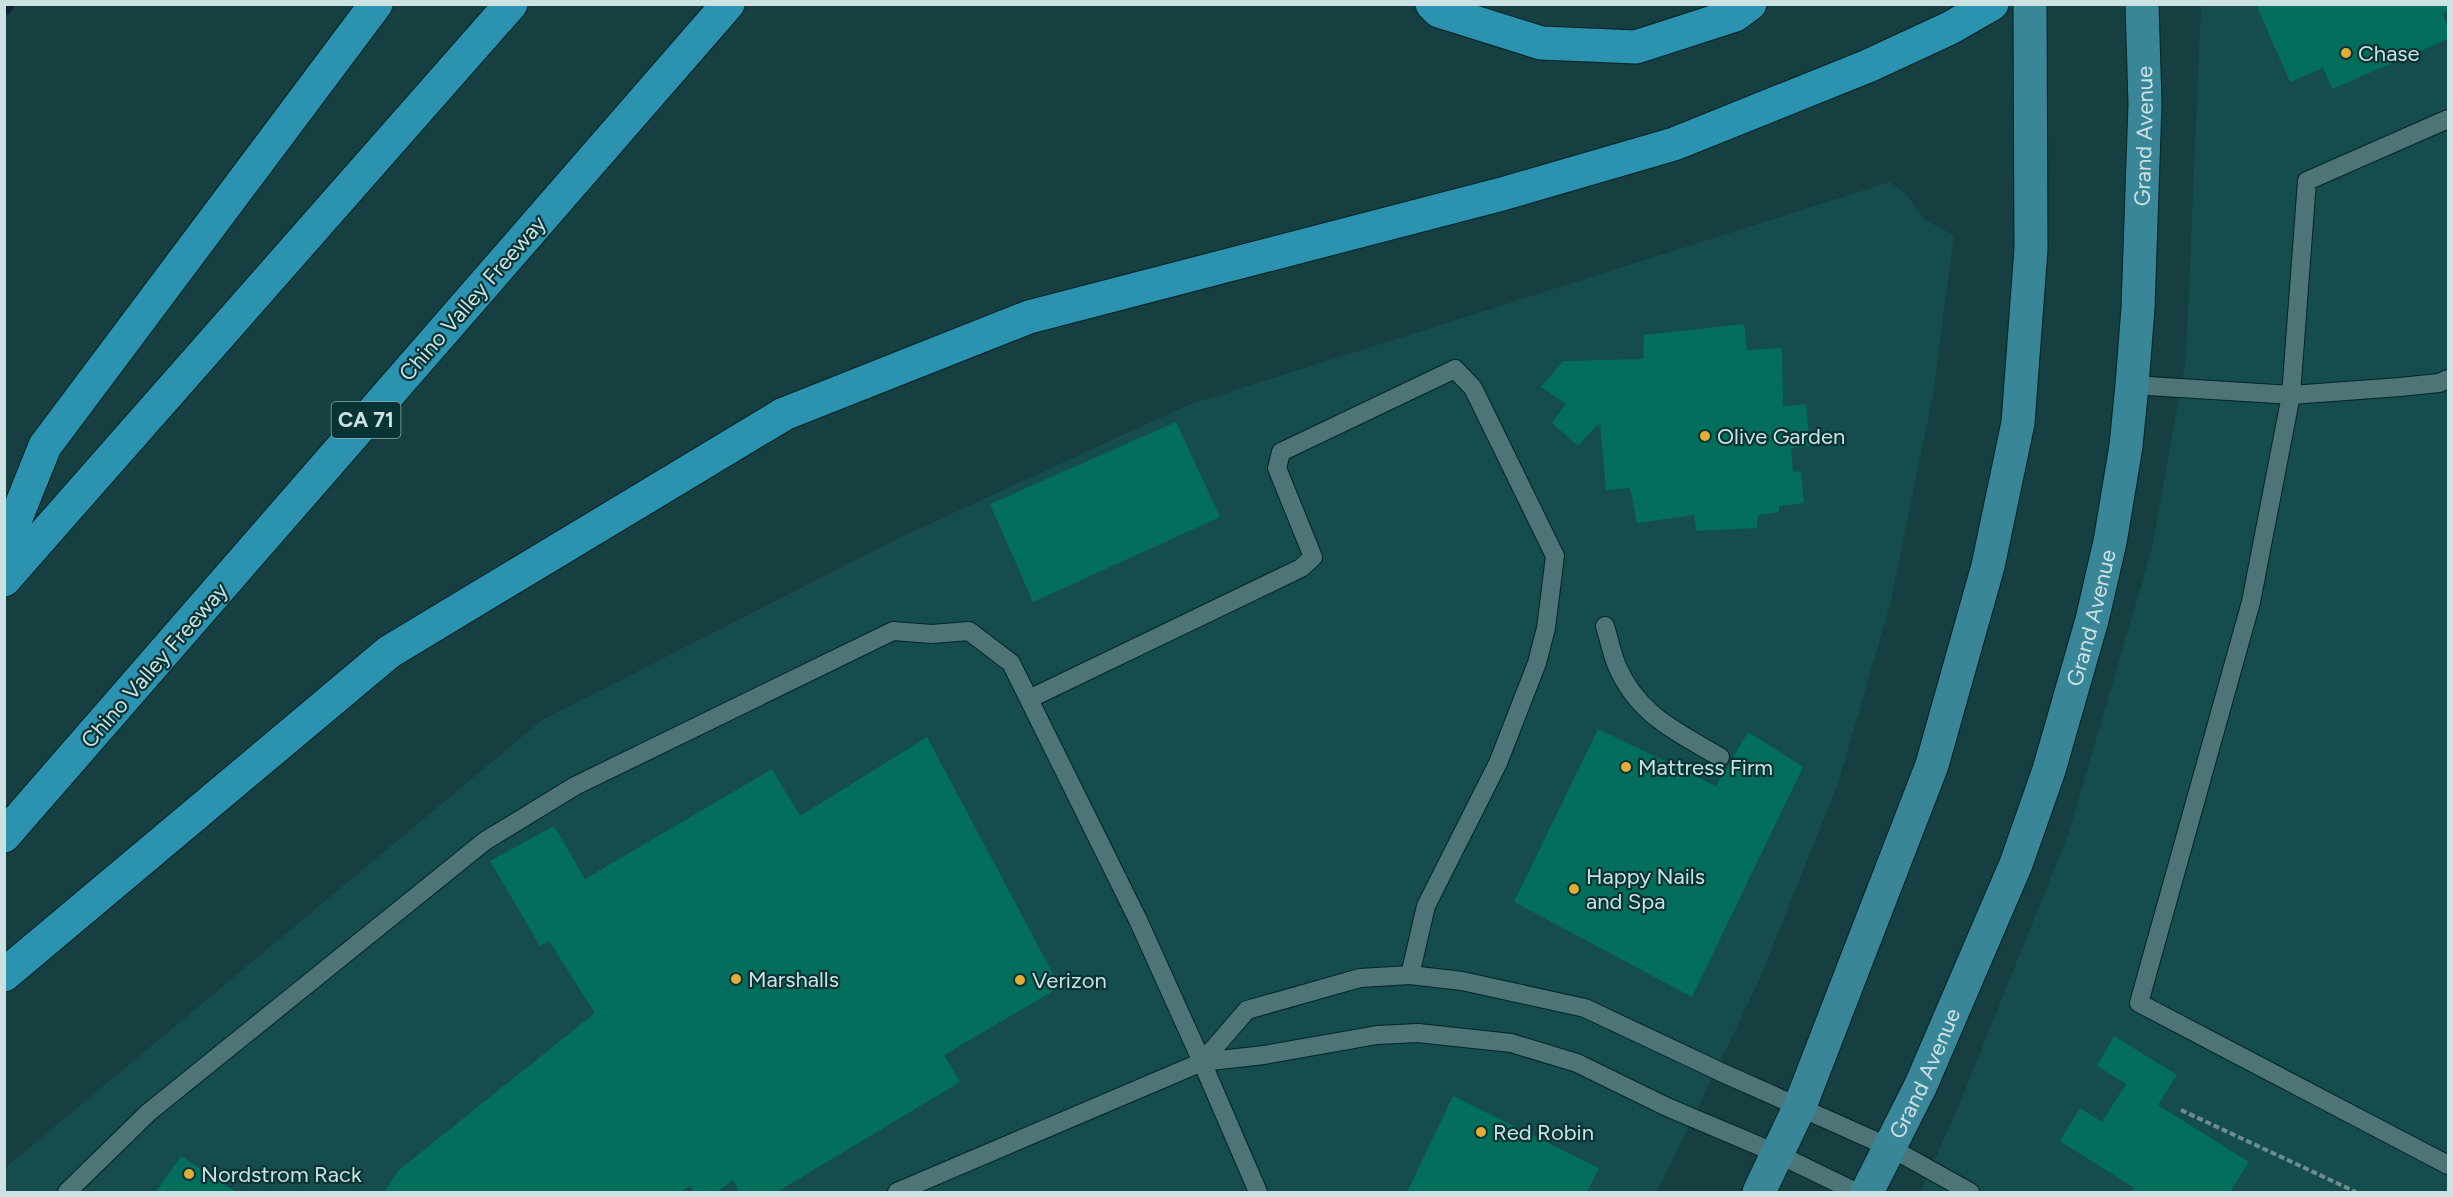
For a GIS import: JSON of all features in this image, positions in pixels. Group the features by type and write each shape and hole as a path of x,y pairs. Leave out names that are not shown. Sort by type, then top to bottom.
{"highway":[{"path":"4,548 45,446 376,4"},
{"path":"4,580 511,4"},
{"name":"Chino Valley Freeway","path":"4,836 728,4"},
{"path":"1432,4 1439,11 1541,43 1636,47 1735,15 1750,4"},
{"path":"4,975 389,652 784,414 1029,316 1493,197 1674,144 1868,66 1950,28 1992,4"}],"main road":[{"path":"1759,1192 1800,1106 1932,765 1991,555 2018,423 2031,249 2030,4"},
{"name":"Grand Avenue","path":"1867,1192 1891,1148 1925,1074 2016,864 2049,770 2092,620 2110,542 2126,446 2132,385 2138,308 2145,104 2142,4"}],"lane":[{"path":"2448,119 2307,180 2291,395 2251,602 2139,1003 2448,1165"},
{"path":"1029,699 1301,568 1313,557 1277,468 1281,452 1455,369 1473,388 1555,556 1546,628 1537,663 1498,763 1426,906 1410,975"},
{"path":"2132,385 2291,395 2400,387 2439,383 2448,379"},
{"path":"1605,626 1617,666 1635,699 1658,721 1720,757"},
{"path":"67,1192 149,1113 485,841 575,786 893,631 932,634 969,631 1011,663 1138,920 1258,1192"},
{"path":"1202,1062 1247,1010 1360,978 1410,975 1462,981 1585,1008 1891,1148 1970,1192"},
{"path":"897,1192 1202,1062 1264,1056 1377,1035 1418,1033 1511,1043 1577,1063 1667,1107 1778,1154 1856,1192"}],"path":[{"path":"2181,1110 2356,1192"}],"shaded area":[{"path":"2201,5 2448,5 2448,1192 1920,1192 1957,1110 2069,832 2152,548 2186,358"},
{"path":"1890,182 1905,193 1925,220 1954,235 1933,395 1890,605 1838,784 1758,983 1657,1192 5,1192 5,1168 542,720 901,537 1188,405"}],"building":[{"name":"Chase","path":"2256,4 2448,4 2448,11 2443,14 2448,27 2448,39 2332,89 2323,68 2290,82"},
{"name":"Olive Garden","path":"1744,324 1747,350 1782,348 1783,406 1806,404 1810,446 1791,448 1793,472 1801,471 1804,503 1779,506 1779,512 1758,515 1757,528 1696,531 1694,515 1637,523 1630,488 1606,490 1600,424 1578,446 1552,423 1566,404 1541,387 1563,361 1643,359 1644,335"},
{"path":"1176,422 1220,517 1033,602 990,504"},
{"path":"1598,729 1716,786 1748,732 1803,767 1692,997 1514,902"},
{"name":"Marshalls","path":"927,737 1060,987 944,1055 960,1082 777,1192 739,1192 733,1180 717,1192 694,1192 690,1186 681,1192 384,1192 399,1170 595,1013 549,941 540,946 490,861 554,826 585,879 772,769 800,816"},
{"path":"2114,1036 2177,1075 2158,1105 2249,1162 2230,1192 2131,1192 2134,1188 2060,1141 2080,1108 2102,1122 2126,1084 2097,1066"},
{"name":"Red Robin","path":"1453,1096 1599,1168 1587,1192 1407,1192"},
{"name":"Nordstrom Rack","path":"181,1156 236,1192 156,1192"}],"waterway":[{"path":"4,9 8,4"}],"place":[{"name":"Chase","path":"2346,53"},
{"name":"Olive Garden","path":"1705,436"},
{"name":"Mattress Firm","path":"1626,767"},
{"name":"Happy Nails and Spa","path":"1574,889"},
{"name":"Marshalls","path":"736,979"},
{"name":"Verizon","path":"1020,980"},
{"name":"Red Robin","path":"1481,1132"},
{"name":"Nordstrom Rack","path":"189,1174"}]}
